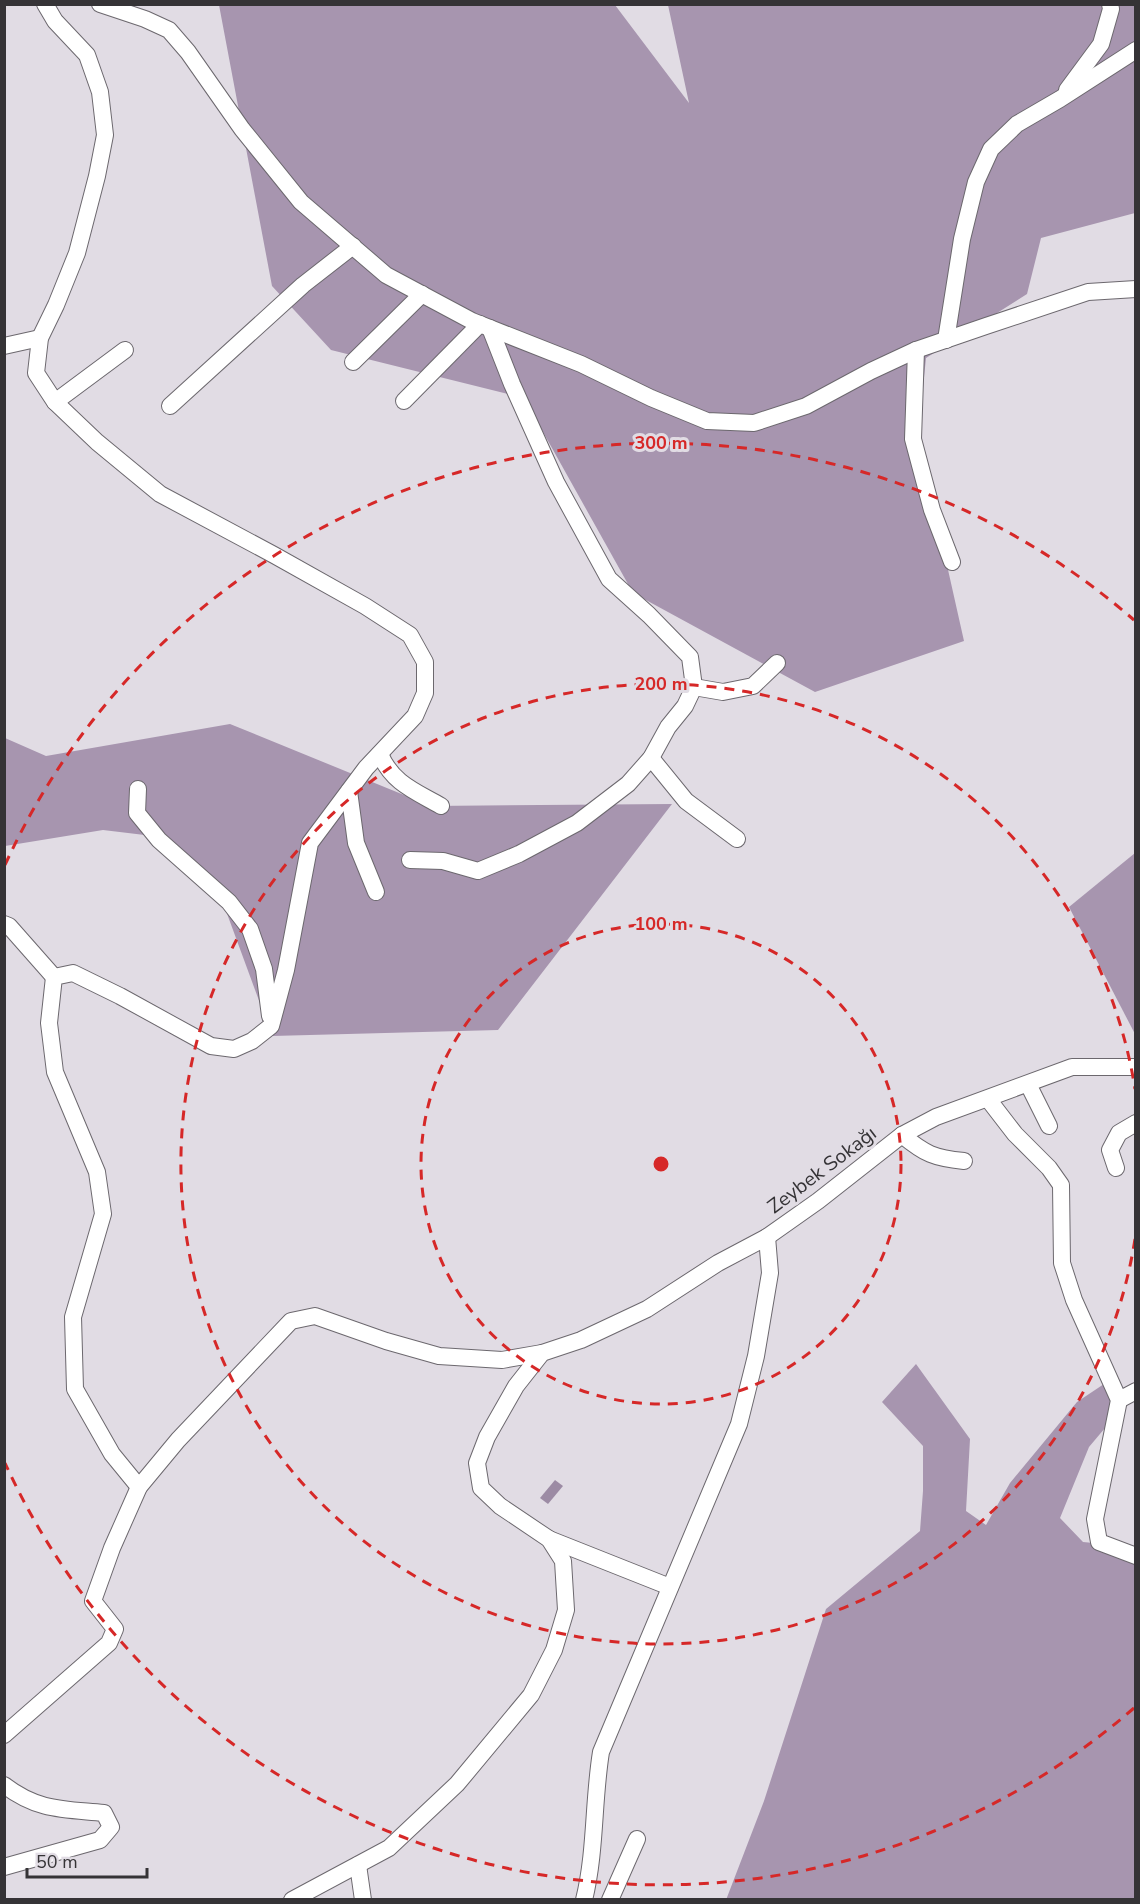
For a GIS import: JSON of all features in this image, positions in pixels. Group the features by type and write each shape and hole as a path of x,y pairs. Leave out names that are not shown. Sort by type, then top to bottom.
{"street":[{"path":"45,4 55,21 87,54 99,92 105,135 98,176 77,253 40,338 36,373 55,402 160,494 365,606 410,635 425,662 425,693 415,716 349,791 310,843 286,970 271,1026 252,1041 234,1049 211,1046 73,973 54,977"},
{"path":"100,4 145,19 169,30 188,52 242,129 301,202 386,274 485,326 581,364 651,398 707,421 754,423 806,405 916,350 1088,292 1136,290"},
{"path":"1060,99 1101,44 1111,9 1110,4"},
{"path":"946,340 965,227 976,182 991,149 1017,124 1136,50"},
{"path":"170,405 303,285 353,246"},
{"path":"353,362 422,294"},
{"path":"404,401 485,326"},
{"path":"410,860 443,861 478,871 519,854 577,823 628,784 651,758 668,727 685,706 694,687 690,657 650,615 609,579 556,482 485,326"},
{"path":"4,346 40,338"},
{"path":"55,402 125,350"},
{"path":"916,350 914,439 932,510 952,562"},
{"path":"694,687 723,692 753,686 777,663"},
{"path":"380,754 386,769 399,782 441,806"},
{"path":"651,758 686,801 737,840"},
{"path":"138,789 137,813 159,840 229,902 250,929 264,969 271,1026"},
{"path":"349,791 356,843 376,892"},
{"path":"4,924 9,926 54,977 49,1023 55,1072 97,1172 103,1214 74,1317 75,1389 112,1454 139,1487"},
{"name":"Zeybek Sokağı","path":"4,1735 109,1643 115,1629 93,1601 112,1548 139,1487 178,1440 291,1322 315,1316 386,1341 439,1356 502,1360 543,1353 581,1340 647,1309 718,1263 767,1237 818,1201 902,1135 936,1117 1072,1067 1136,1067"},
{"path":"1028,1084 1049,1126"},
{"path":"988,1099 1015,1134 1049,1168 1060,1185 1062,1263 1074,1300 1119,1400 1095,1519 1098,1542 1136,1556"},
{"path":"1116,1168 1110,1150 1119,1133 1136,1123"},
{"name":"Zeybek Sokağı","path":"902,1135 921,1151 945,1159 964,1161"},
{"path":"584,1899 596,1824 596,1784 601,1752 739,1424 756,1356 770,1274 767,1237"},
{"path":"543,1353 516,1386 487,1437 477,1463 481,1488 500,1506 549,1539 670,1587"},
{"path":"1119,1400 1136,1391"},
{"path":"292,1899 388,1848 457,1784 531,1695 554,1650 566,1610 563,1561 549,1539"},
{"path":"4,1785 17,1795 48,1808 104,1813 111,1827 100,1840 4,1867"},
{"path":"610,1899 637,1839"},
{"path":"358,1864 363,1899"}],"shaded area":[{"path":"219,5 615,5 689,103 668,5 1135,5 1135,213 1041,238 1027,294 926,358 918,436 964,641 815,692 633,593 524,398 331,350 272,286"},
{"path":"230,724 431,806 672,804 498,1030 272,1036 222,900 153,836 103,830 5,846 5,738 46,756"},
{"path":"1135,853 1135,1034 1069,907"},
{"path":"916,1364 970,1439 966,1511 986,1525 1010,1483 1077,1402 1104,1384 1121,1409 1089,1447 1060,1518 1083,1542 1135,1547 1135,1899 726,1900 764,1801 826,1609 920,1531 923,1446 882,1402"},
{"path":"555,1480 563,1486 548,1504 540,1498"}]}
